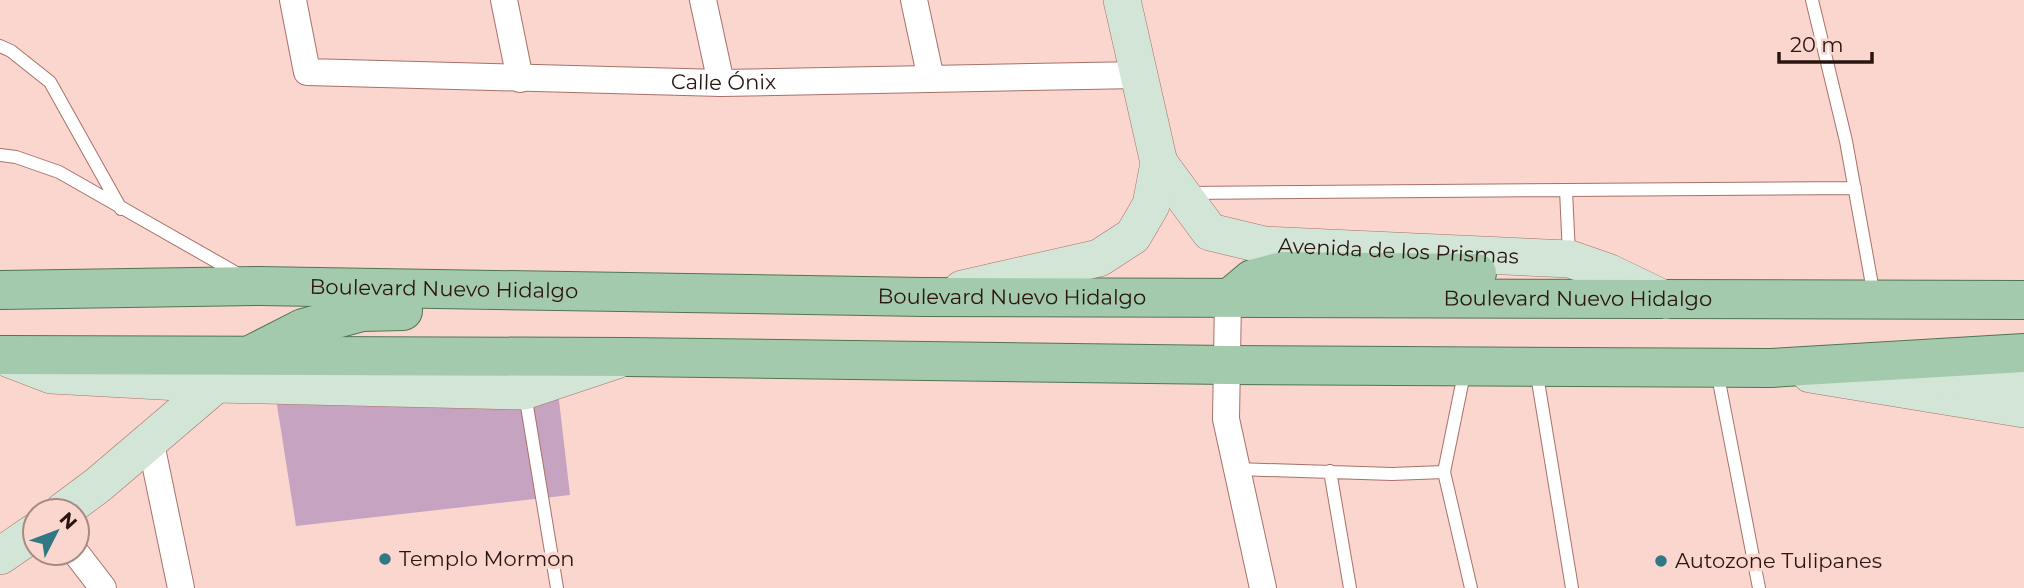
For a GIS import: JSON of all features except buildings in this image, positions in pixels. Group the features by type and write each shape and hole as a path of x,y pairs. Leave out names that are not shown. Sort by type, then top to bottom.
{"main road":[{"name":"Avenida de los Prismas","path":"923,297 1100,258 1133,236 1151,205 1158,163 1122,0"},
{"name":"Avenida de los Prismas","path":"1158,163 1210,232 1264,245 1570,259 1610,273 1666,300"},
{"name":"Boulevard Nuevo Hidalgo","path":"0,290 258,286 1228,299 1252,279 1282,271 1558,276 1666,300 2024,300"},
{"path":"82,497 249,355 303,328 362,312 471,309 557,292"},
{"path":"1771,368 2024,353"},
{"path":"0,355 626,357 1227,365 1716,367 2024,380"},
{"path":"0,355 51,375 216,384 524,391 626,357"},
{"path":"1771,368 2024,409"},
{"path":"135,379 148,396 154,418 150,439"},
{"path":"150,439 210,413 289,385"},
{"path":"0,556 21,541"}],"street":[{"name":"Calle Ónix","path":"292,0 307,72 721,83 1139,75"},
{"path":"503,0 520,79"},
{"path":"703,0 721,83"},
{"path":"914,0 931,79"},
{"path":"1228,299 1226,419 1263,588"},
{"path":"150,439 181,588"},
{"path":"87,567 103,588"}],"lane":[{"path":"1812,0 1855,188 1875,300"},
{"path":"0,47 11,51 50,82 121,209"},
{"path":"0,155 16,157 59,172 258,286"},
{"path":"1180,193 1855,188"},
{"path":"1566,190 1570,259"},
{"path":"1465,366 1444,472 1471,588"},
{"path":"1535,366 1572,588"},
{"path":"1716,367 1759,588"},
{"path":"524,391 557,588"},
{"path":"1236,468 1392,474 1444,472"},
{"path":"1329,471 1350,588"}],"shaded area":[{"path":"554,357 570,495 296,526 272,373"}],"place":[{"name":"Templo Mormon","path":"385,559"},
{"name":"Autozone Tulipanes","path":"1661,561"}]}
